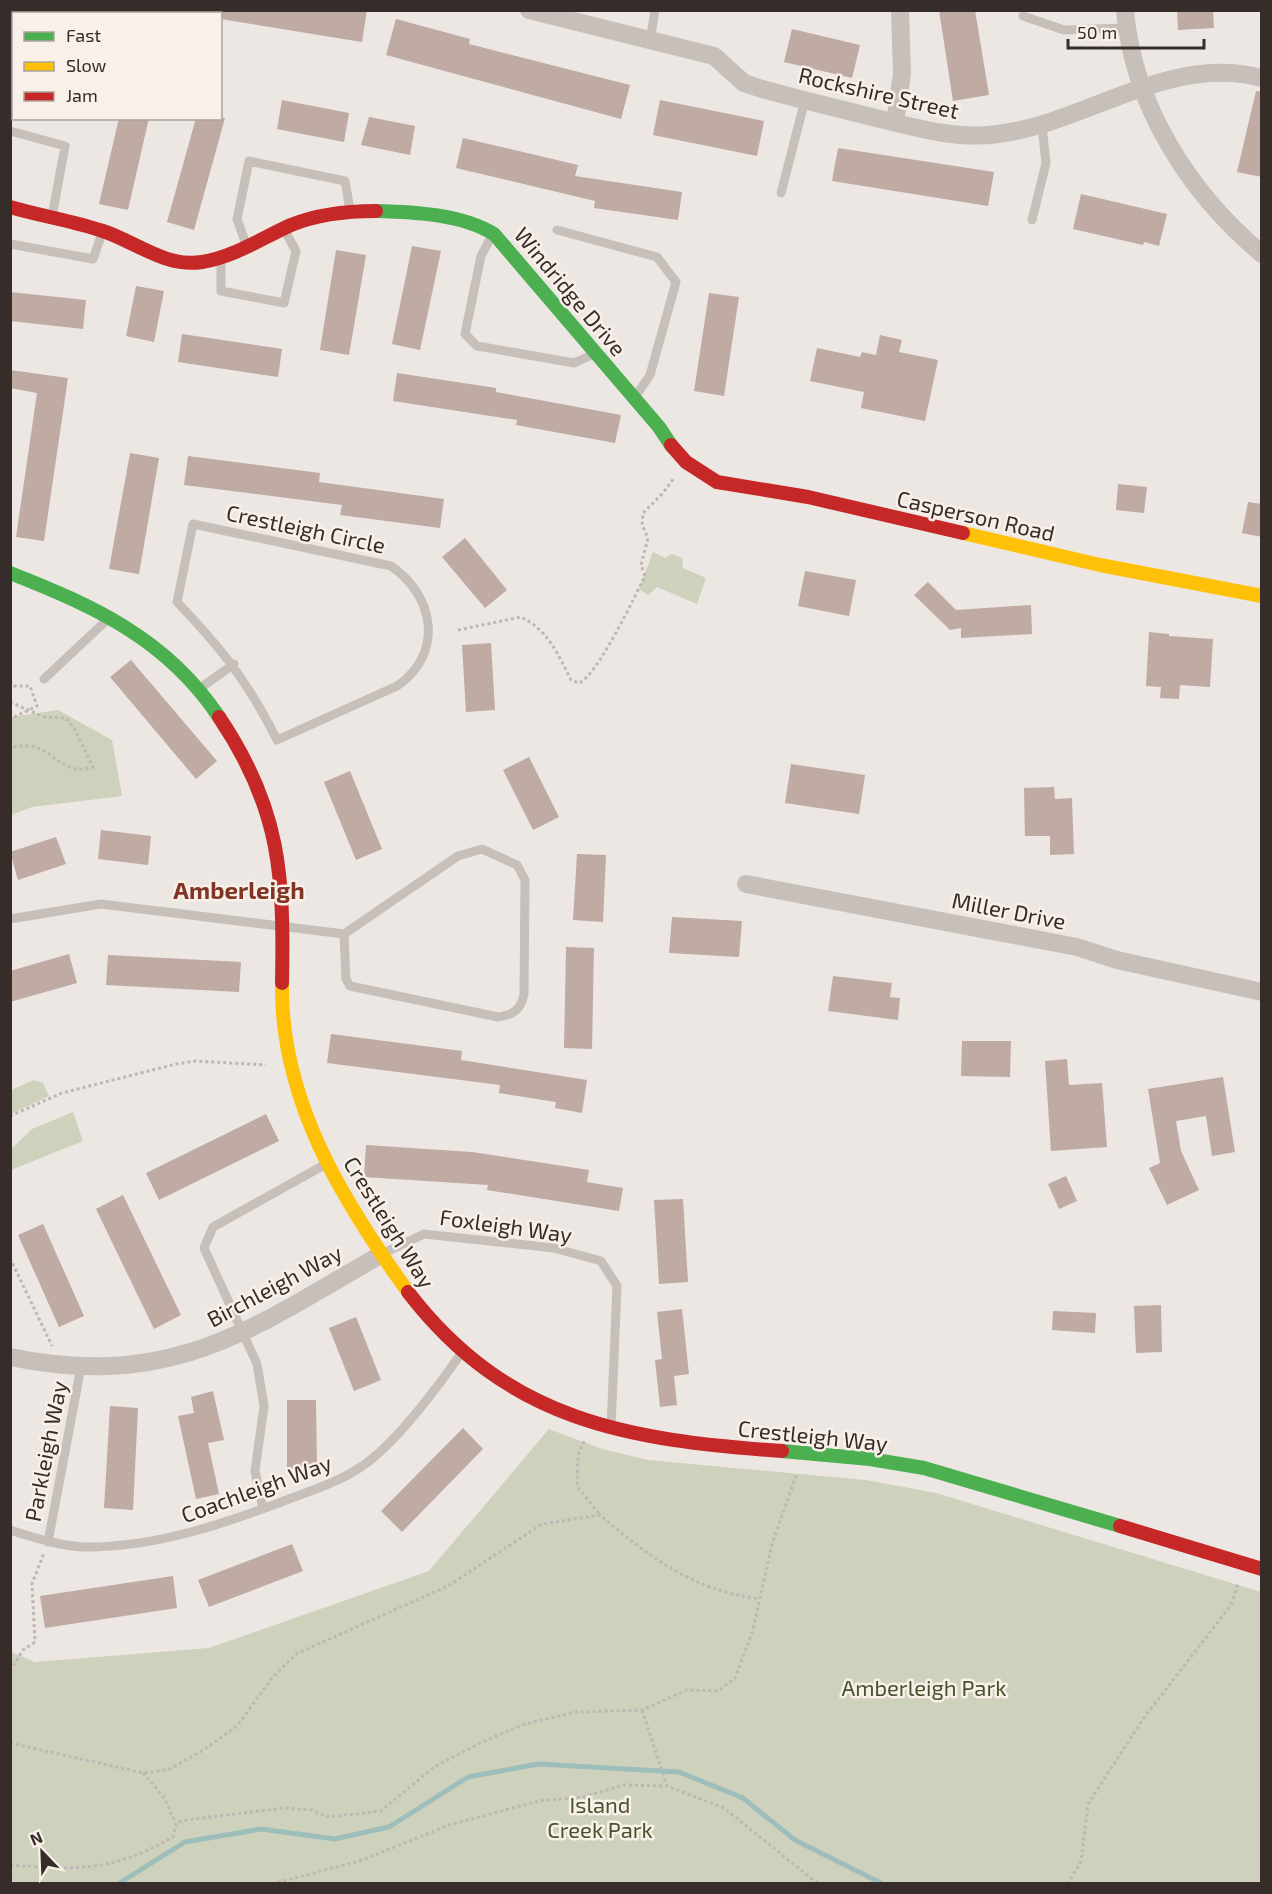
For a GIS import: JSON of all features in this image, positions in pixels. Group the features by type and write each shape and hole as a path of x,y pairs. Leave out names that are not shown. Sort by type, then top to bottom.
{"street":[{"name":"Rockshire Street","path":"529,10 579,17 650,41 714,56 744,82 805,100 895,122 966,135 998,134 1042,126 1144,88 1202,73 1245,73 1262,78"},
{"path":"895,122 902,74 900,10"},
{"path":"1126,19 1144,88 1163,135 1199,190 1219,215 1262,254"},
{"name":"Windridge Drive","path":"10,207 103,231 172,260 205,262 302,222 350,210 386,210 466,220 493,232 634,397 686,462"},
{"name":"Casperson Road","path":"686,462 724,484 808,497 1100,565 1262,596"},
{"name":"Crestleigh Way","path":"11,576 79,600 110,617 159,651 198,690 228,729 260,793 278,855 282,888 281,1013 286,1052 307,1122 380,1255 408,1296 462,1352 528,1398 560,1414 611,1431 665,1442 923,1468 1262,1569"},
{"name":"Miller Drive","path":"746,884 1077,947 1117,960 1262,992"},
{"name":"Birchleigh Way","path":"10,1357 46,1365 81,1367 150,1363 197,1352 242,1334 380,1255"}],"lane":[{"path":"650,41 655,10"},
{"path":"1023,16 1064,30 1126,19"},
{"path":"781,193 805,100"},
{"path":"1032,220 1046,163 1042,126"},
{"path":"10,131 65,146 52,219"},
{"path":"247,245 237,219 249,161 345,181 350,210"},
{"path":"220,256 222,291 284,303 296,251 283,229"},
{"path":"557,230 657,256 676,282 650,375 634,397"},
{"path":"10,244 93,259 103,231"},
{"path":"493,232 481,256 465,334 477,346 574,363 596,353"},
{"name":"Crestleigh Circle","path":"193,524 391,566 414,586 425,606 427,643 420,663 410,677 397,686 277,740 255,697 234,664 177,602 193,524"},
{"path":"44,679 110,617"},
{"path":"198,690 234,664"},
{"path":"10,919 101,904 344,934 458,856 482,849 517,865 525,880 522,1004 508,1016 498,1017 350,986 346,979 344,934"},
{"path":"263,1509 255,1471 264,1406 257,1364 204,1248 213,1227 328,1163"},
{"name":"Foxleigh Way","path":"380,1255 424,1234 554,1248 601,1261 617,1286 611,1431"},
{"name":"Coachleigh Way","path":"10,1530 48,1542 94,1547 177,1537 263,1509 350,1474 375,1457 447,1374 462,1352"},
{"name":"Parkleigh Way","path":"48,1542 81,1367"}],"path":[{"path":"458,630 521,616 550,639 571,680 579,683 585,681 601,659 645,576 641,569 641,558 648,538 642,525 643,513 663,494 686,462"},
{"path":"10,681 14,686 30,686 36,706 29,712 10,719"},
{"path":"10,702 44,717 66,718 75,730 93,767 81,771 67,768 48,753 31,746 10,747"},
{"path":"10,1116 74,1089 176,1064 195,1061 271,1065"},
{"path":"10,1258 52,1349"},
{"path":"585,1437 578,1455 577,1486 603,1518"},
{"path":"176,1823 284,1808 312,1810 327,1817 381,1811 434,1767 484,1741 525,1724 575,1712 642,1710 687,1690 718,1691 735,1678 753,1630 772,1544 804,1455"},
{"path":"10,1743 143,1773 170,1769 206,1749 237,1726 272,1678 296,1654 448,1586 542,1524 600,1515 650,1556 678,1574 729,1595 760,1599"},
{"path":"10,1671 23,1650 34,1642 32,1584 48,1542"},
{"path":"1067,1884 1081,1862 1088,1804 1143,1719 1230,1605 1244,1564"},
{"path":"642,1710 667,1786"},
{"path":"10,1865 89,1869 142,1855 173,1837 176,1823 163,1796 143,1773"},
{"path":"272,1884 360,1861 449,1825 539,1801 583,1797 624,1785 667,1786 724,1808 812,1880 821,1884"}],"green space":[{"path":"653,552 665,558 672,554 682,558 683,568 706,578 697,604 657,587 648,595 639,589"},
{"path":"58,710 112,740 122,796 32,807 11,815 11,717"},
{"path":"34,1080 43,1083 49,1096 11,1114 11,1090"},
{"path":"73,1112 83,1141 11,1170 11,1149 32,1129"},
{"name":"Amberleigh Park","path":"549,1429 602,1449 648,1460 866,1480 936,1493 1261,1592 1261,1883 11,1883 11,1652 35,1662 209,1648 429,1571"}],"building":[{"path":"222,10 367,10 362,42 222,19"},
{"path":"939,10 975,10 989,95 953,101"},
{"path":"1177,10 1213,10 1214,28 1178,30"},
{"path":"396,19 470,39 469,44 630,85 621,119 386,55"},
{"path":"792,29 860,45 852,78 784,62"},
{"path":"1256,91 1262,92 1262,177 1237,172"},
{"path":"282,100 349,113 344,142 277,129"},
{"path":"660,100 764,121 757,156 653,135"},
{"path":"369,117 415,126 410,155 361,145"},
{"path":"225,118 194,230 167,222 195,120"},
{"path":"119,120 149,120 128,210 99,204"},
{"path":"463,138 578,165 575,176 682,192 678,220 594,208 595,201 456,168"},
{"path":"838,148 994,172 988,206 832,181"},
{"path":"1081,194 1167,214 1159,246 1144,242 1143,245 1073,229"},
{"path":"412,246 441,251 420,350 392,344"},
{"path":"336,250 366,255 349,355 320,350"},
{"path":"136,286 164,291 154,342 126,336"},
{"path":"10,292 86,300 83,329 10,321"},
{"path":"709,293 739,297 724,396 694,391"},
{"path":"182,334 282,349 278,377 178,362"},
{"path":"880,335 902,340 899,352 938,360 925,421 861,408 864,392 810,381 817,348 860,357 862,352 876,355"},
{"path":"10,370 68,378 44,541 16,537 37,393 10,388"},
{"path":"397,373 496,388 496,392 621,415 615,443 516,425 517,420 393,401"},
{"path":"130,453 159,458 139,574 109,569"},
{"path":"188,456 320,473 319,482 444,499 440,528 340,515 342,505 184,485"},
{"path":"1118,484 1147,487 1144,513 1116,510"},
{"path":"1248,502 1262,504 1262,537 1242,533"},
{"path":"465,538 507,590 485,608 442,557"},
{"path":"805,571 856,580 849,616 798,606"},
{"path":"928,582 956,610 1031,605 1032,634 961,638 961,628 950,630 914,595"},
{"path":"1149,632 1169,634 1169,636 1213,639 1210,687 1180,685 1179,699 1160,698 1161,687 1146,686"},
{"path":"491,643 495,710 466,712 462,645"},
{"path":"131,660 217,761 196,779 110,677"},
{"path":"529,757 559,817 533,830 503,770"},
{"path":"791,764 865,775 859,814 785,803"},
{"path":"350,771 382,849 356,860 324,782"},
{"path":"1054,787 1055,799 1072,798 1074,854 1050,855 1050,836 1025,836 1024,788"},
{"path":"101,830 151,836 148,865 98,859"},
{"path":"56,837 66,864 18,880 10,852"},
{"path":"577,854 606,855 603,922 573,920"},
{"path":"672,917 742,921 739,957 669,953"},
{"path":"566,947 594,948 592,1049 564,1048"},
{"path":"69,954 77,983 10,1002 10,971"},
{"path":"108,955 241,962 239,992 106,985"},
{"path":"833,976 892,983 890,997 900,998 898,1020 828,1011"},
{"path":"331,1034 462,1051 461,1060 587,1080 582,1113 555,1108 556,1102 499,1093 500,1085 327,1063"},
{"path":"962,1041 1011,1041 1010,1077 961,1076"},
{"path":"1067,1059 1069,1085 1102,1083 1107,1147 1051,1151 1045,1061"},
{"path":"1223,1077 1235,1152 1212,1156 1206,1116 1176,1121 1181,1151 1199,1190 1167,1205 1149,1168 1160,1163 1148,1089"},
{"path":"266,1114 279,1141 159,1200 146,1173"},
{"path":"366,1145 472,1152 589,1170 587,1182 623,1188 619,1211 487,1190 488,1185 364,1177"},
{"path":"1066,1176 1077,1201 1059,1209 1048,1184"},
{"path":"123,1195 181,1315 154,1329 96,1209"},
{"path":"683,1199 688,1282 659,1284 654,1200"},
{"path":"43,1224 84,1316 59,1327 18,1235"},
{"path":"1161,1305 1162,1352 1136,1353 1134,1306"},
{"path":"682,1309 689,1374 674,1376 677,1405 660,1407 655,1360 662,1359 657,1312"},
{"path":"1053,1311 1096,1313 1095,1333 1052,1330"},
{"path":"356,1317 381,1380 354,1391 329,1328"},
{"path":"213,1391 224,1440 208,1443 219,1494 196,1499 178,1416 194,1413 191,1397"},
{"path":"287,1400 316,1400 317,1468 287,1469"},
{"path":"110,1406 138,1408 133,1510 104,1508"},
{"path":"463,1428 483,1449 402,1532 381,1511"},
{"path":"292,1544 303,1571 209,1607 198,1580"},
{"path":"173,1576 177,1608 45,1628 40,1596"}],"waterway":[{"path":"118,1884 185,1842 261,1829 335,1839 389,1827 468,1777 538,1764 679,1772 743,1798 795,1840 883,1884"}],"traffic: fast":[{"path":"376,211 437,215 467,222 494,234 659,427 671,445"},
{"path":"10,573 71,598 126,628 176,666 199,690 219,717"},
{"path":"782,1451 870,1459 924,1468 1120,1526"}],"traffic: slow":[{"path":"963,533 1100,565 1262,596"},
{"path":"282,983 284,1026 292,1067 304,1107 339,1184 360,1221 408,1292"}],"traffic: jam":[{"path":"10,207 103,231 164,258 189,263 214,260 225,256 291,225 312,218 376,211"},
{"path":"671,445 686,462 717,482 808,497 963,533"},
{"path":"219,717 240,750 267,813 274,844 282,909 282,983"},
{"path":"408,1292 446,1336 487,1370 530,1397 575,1416 622,1430 673,1440 782,1451"},
{"path":"1120,1526 1262,1569"}],"district":[{"name":"Amberleigh","path":"239,889"}],"park label":[{"name":"Island Creek Park","path":"600,1817"}]}
